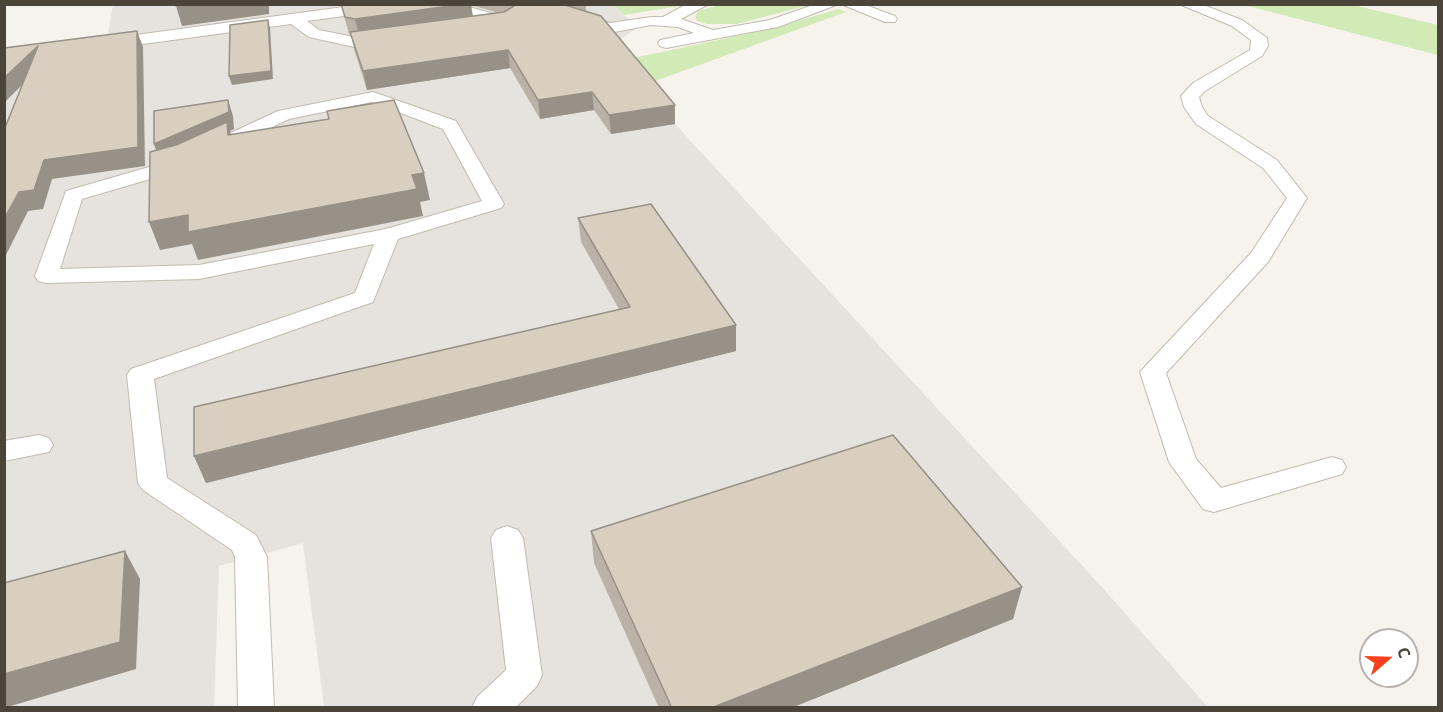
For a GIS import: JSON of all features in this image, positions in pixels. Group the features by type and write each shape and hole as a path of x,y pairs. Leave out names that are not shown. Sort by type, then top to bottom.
{"lane":[{"path":"92,45 402,4"},
{"path":"441,4 506,22 472,27"},
{"path":"531,4 609,28 651,21 666,22 680,23 713,35"},
{"path":"666,22 683,11 702,4"},
{"path":"666,44 773,24 832,4"},
{"path":"848,4 890,19"},
{"path":"1186,4 1237,23 1259,38 1260,46 1256,53 1199,87 1190,96 1193,107 1202,120 1270,164 1297,198 1260,257 1153,372 1183,462 1214,501 1332,467"},
{"path":"294,19 314,34 359,43 404,37"},
{"path":"373,97 450,125 494,204 389,236 199,272 46,276 73,195 177,165 284,115 373,97"},
{"path":"256,708 251,557 245,543 153,483 140,375 365,297 389,236"},
{"path":"4,451 39,445"},
{"path":"490,708 524,675 507,538"}],"shaded area":[{"path":"113,5 613,5 638,27 613,45 675,124 1100,585 1208,707 324,707 303,543 219,566 214,707 5,707 4,64 114,38 108,33"}],"green space":[{"path":"613,5 685,5 624,15"},
{"path":"719,5 809,5 737,24 707,24 697,21 695,16 699,11"},
{"path":"1244,5 1353,5 1438,25 1438,55"},
{"path":"838,9 846,12 644,85 624,60 775,28"}],"building":[{"path":"341,4 464,4 355,19 345,17"},
{"path":"513,4 562,4 601,16 675,105 609,115 592,92 538,100 508,50 363,71 350,32 504,12 514,6"},
{"path":"268,20 271,71 229,76 230,25"},
{"path":"137,31 138,147 44,160 34,190 19,192 4,219 4,130 38,46 4,78 4,48"},
{"path":"228,100 229,112 154,144 154,111"},
{"path":"394,100 424,173 412,175 417,189 188,232 188,215 149,222 150,152 176,145 227,122 228,135 329,119 327,111"},
{"path":"651,204 736,325 194,456 194,407 630,307 578,218"},
{"path":"893,435 1022,587 711,708 672,708 591,531"},
{"path":"125,551 120,642 4,674 4,583"}]}
